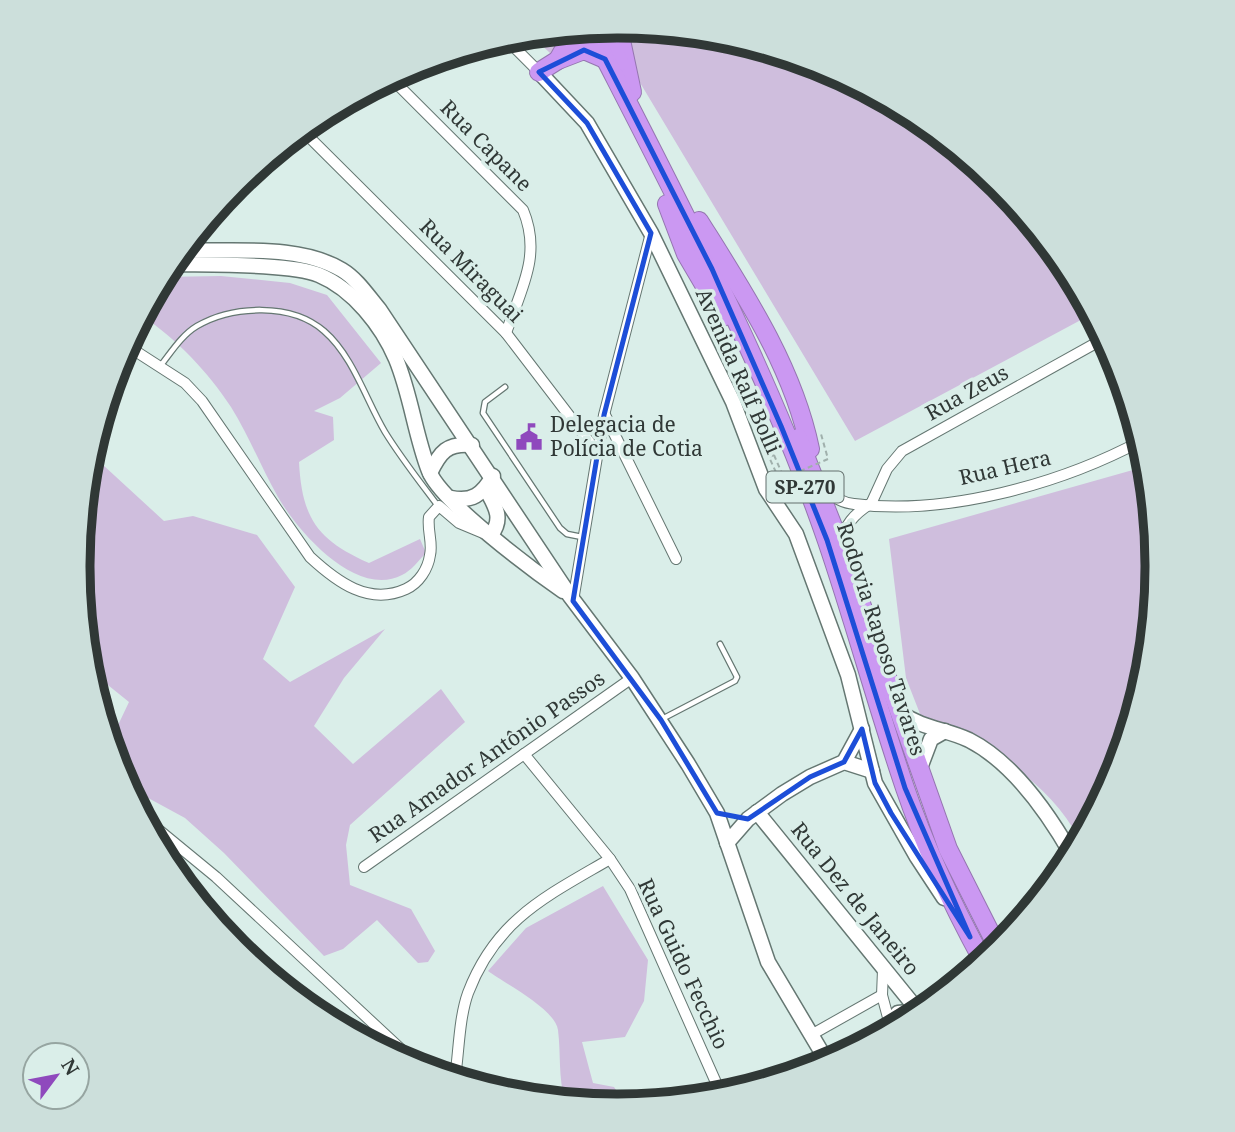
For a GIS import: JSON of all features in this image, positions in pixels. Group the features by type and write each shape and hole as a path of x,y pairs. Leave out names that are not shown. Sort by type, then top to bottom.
{"highway":[{"path":"621,38 632,92"},
{"path":"595,39 605,59"},
{"name":"Rodovia Raposo Tavares","path":"609,39 632,92 699,221 818,484 948,849 992,937"},
{"path":"558,60 569,41"},
{"path":"539,72 558,60 584,50 605,59"},
{"name":"Rodovia Raposo Tavares","path":"605,59 653,158 686,254 759,374 827,540 905,788 978,951"}],"main road":[{"name":"Avenida Ralf Bolli","path":"539,72 587,123 651,233 733,402 766,489 796,534 828,614 872,771 897,824 970,937"},
{"path":"195,250 281,253 342,271 354,281 395,330 472,445 489,483 499,518 498,526 491,535"},
{"path":"185,265 317,274 341,288 366,311 395,358 430,473 444,502 571,598"},
{"path":"430,473 438,455 446,447 472,445"},
{"path":"444,502 466,501 489,483"},
{"path":"489,483 632,678 661,720 717,813 768,962 821,1052"},
{"path":"901,712 917,724 946,731 970,741 991,755 1022,784 1065,845"},
{"path":"727,843 752,815 810,777 844,762 862,729"},
{"path":"920,768 931,739 946,731"},
{"path":"844,762 872,771"},
{"path":"717,813 752,815"},
{"name":"Rua Dez de Janeiro","path":"752,815 912,1004"}],"street":[{"name":"Avenida Ralf Bolli","path":"516,49 539,72"},
{"name":"Rua Capane","path":"399,86 523,210 531,230 531,260 506,333"},
{"name":"Rua Miraguai","path":"308,139 506,333 597,452"},
{"path":"571,598 604,415 651,233"},
{"name":"Rua Zeus","path":"871,504 887,469 902,451 1096,343"},
{"path":"136,351 185,383 202,401 310,557 349,587 372,596 389,596 410,587 424,573 431,552 429,517 444,502"},
{"path":"604,415 676,559"},
{"name":"Rua Hera","path":"818,484 845,502 912,506 983,496 1049,481 1131,445"},
{"path":"840,544 846,524 856,513 871,504"},
{"name":"Rua Amador Antônio Passos","path":"364,867 632,678"},
{"name":"Rua Guido Fecchio","path":"524,754 610,859 630,889 717,1084"},
{"path":"163,834 216,877 393,1043"},
{"path":"456,1069 467,995 501,934 516,917 533,904 610,859"},
{"path":"883,970 882,995 888,1019"},
{"path":"811,1035 882,995"}],"lane":[{"path":"159,367 181,339 211,319 259,310 306,319 324,331 340,351 384,431 444,502"},
{"path":"505,387 485,401 483,413 560,528 567,534 583,537"},
{"path":"661,720 735,681 737,677 720,645"}],"path":[{"path":"774,455 784,478 828,459 821,434"}],"highlighted area":[{"path":"584,50 605,59 712,269 781,426 827,540 905,788 970,937 891,813 875,783 862,729 844,762 810,777 748,819 717,813 661,720 573,601 604,415 651,233 587,123 539,72"}],"shaded area":[{"path":"626,38 686,43 754,56 819,79 881,109 939,148 990,193 1036,245 1083,319 855,441 639,81"},
{"path":"562,42 550,53 541,44"},
{"path":"221,276 290,283 327,295 381,363 340,398 314,411 333,417 334,440 299,462 304,498 309,513 325,536 369,563 420,539 426,553 412,568 402,575 385,580 366,578 331,558 299,527 278,497 244,429 222,394 202,369 150,322 177,277"},
{"path":"100,462 164,521 193,516 257,535 295,587 263,659 290,682 385,629 344,678 314,726 353,764 441,689 465,722 350,825 346,845 350,885 411,909 435,951 428,962 418,963 377,920 343,949 324,956 224,853 185,818 142,795 116,729 129,702 103,681 95,635 91,601 91,531"},
{"path":"1136,469 1144,531 1145,566 1144,601 1135,669 1117,736 1105,768 1074,830 1050,798 1012,766 969,740 922,719 906,678 889,539"},
{"path":"603,886 648,960 644,1001 625,1037 582,1042 593,1083 614,1087 619,1094 563,1090 555,1022 539,1006 488,971 526,928"}],"place":[{"name":"Delegacia de Polícia de Cotia","path":"529,437"}]}
